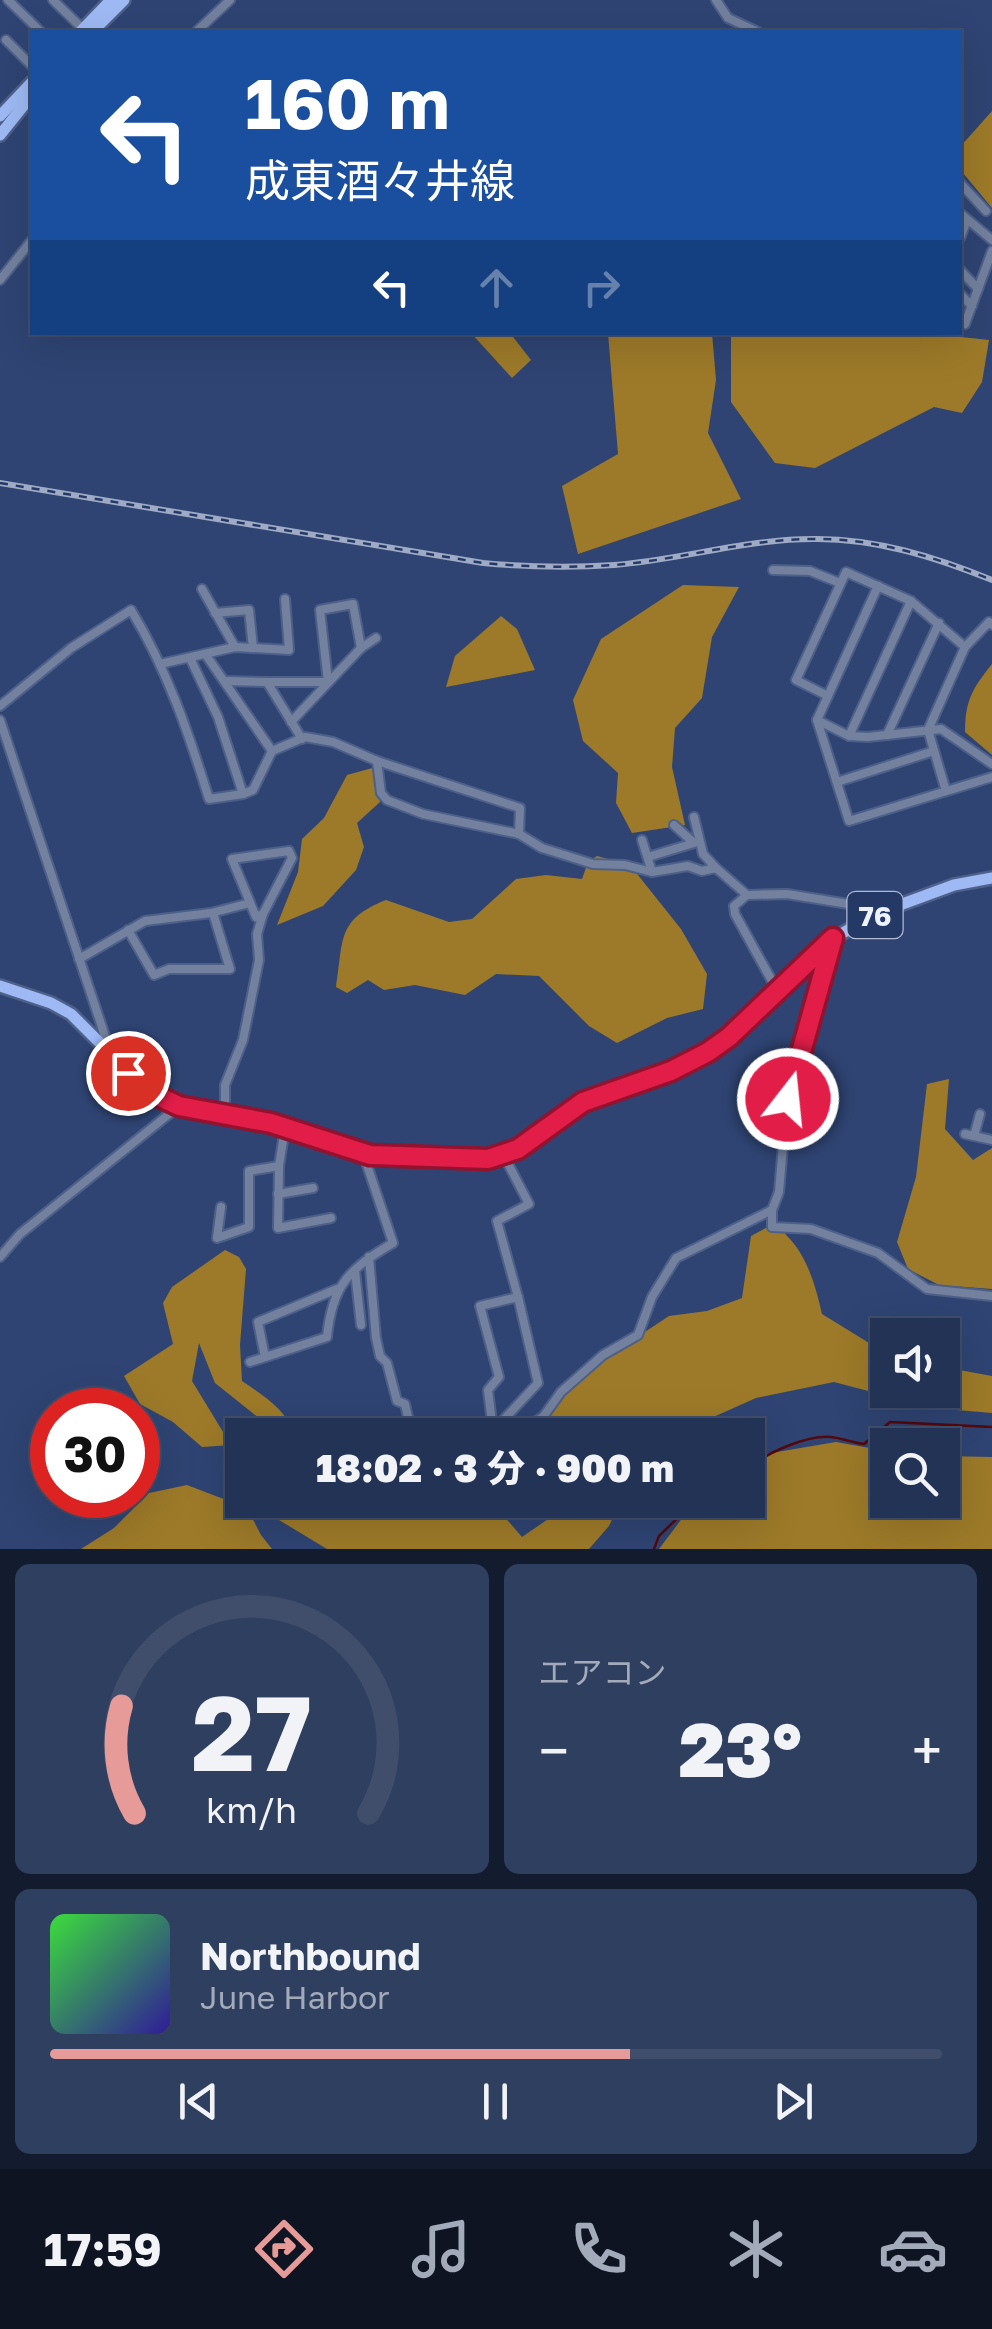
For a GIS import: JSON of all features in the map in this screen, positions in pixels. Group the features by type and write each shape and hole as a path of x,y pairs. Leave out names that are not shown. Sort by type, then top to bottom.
{"main road":[{"path":"86,30 111,0"},
{"path":"86,30 124,0"},
{"path":"0,116 30,84"},
{"path":"0,135 30,98"},
{"name":"76","path":"504,1156 583,1102 699,1058 729,1037 833,938 885,910 954,884 992,878"},
{"path":"0,986 62,1008 142,1086 179,1106 286,1128 382,1158 450,1160 504,1156"}],"street":[{"path":"8,0 39,30"},
{"path":"53,0 84,30"},
{"path":"198,30 230,0"},
{"path":"716,0 728,18 754,30"},
{"path":"6,40 30,64"},
{"path":"962,185 986,211"},
{"path":"964,217 992,240"},
{"path":"0,280 30,242"},
{"path":"962,323 965,324 992,251"},
{"path":"962,272 978,289"},
{"path":"962,296 972,306"},
{"path":"772,570 810,571 840,583"},
{"path":"828,696 796,680 846,572 911,601 965,647"},
{"path":"878,586 817,720 849,821 992,776"},
{"path":"202,589 234,648"},
{"path":"160,664 234,648 289,650 285,598"},
{"path":"849,736 911,601"},
{"path":"328,682 320,610 353,604 361,648"},
{"path":"0,706 57,658 130,610 160,664 190,737 209,799 253,790 272,751 302,739 333,742 520,808 518,834"},
{"path":"216,613 249,610 254,648"},
{"path":"946,791 928,730 965,647 988,622 992,624"},
{"path":"887,735 939,623"},
{"path":"291,722 361,648 376,638"},
{"path":"206,655 272,751"},
{"path":"190,658 218,718 242,794"},
{"path":"226,682 328,682"},
{"path":"266,682 302,739"},
{"path":"817,720 849,736 903,736 941,730 992,764"},
{"path":"0,721 102,1024 108,1046 105,1049"},
{"path":"837,782 934,751"},
{"path":"378,761 381,793 386,800 423,814 518,834 570,859 652,872 688,866 702,871 716,868"},
{"path":"694,817 704,854 748,896"},
{"path":"648,857 694,843 674,825"},
{"path":"642,840 652,872"},
{"path":"225,1114 225,1085 243,1040 259,960 258,934 263,914 292,858 289,852 232,859 256,917 263,914"},
{"path":"777,990 734,906 748,896 786,894 885,910"},
{"path":"79,959 145,921 213,913 250,903"},
{"path":"128,930 154,975 169,969 230,970 213,913"},
{"path":"833,938 788,1099 772,1227 811,1228 878,1253 927,1289 992,1296"},
{"path":"0,1256 20,1234 179,1106"},
{"path":"980,1114 970,1135 992,1140"},
{"path":"286,1128 279,1166 278,1228 331,1218"},
{"path":"265,1357 258,1322 337,1289 369,1257 393,1243 362,1153"},
{"path":"504,1156 529,1204 498,1222 518,1296 538,1383 493,1431 488,1390 499,1377 480,1306 518,1296"},
{"path":"221,1207 218,1238 249,1227 249,1171 279,1166"},
{"path":"278,1194 313,1188"},
{"path":"541,1418 561,1392 603,1355 638,1336 652,1297 676,1258 772,1210"},
{"path":"369,1257 380,1356 387,1363 397,1401 404,1404 409,1418"},
{"path":"355,1271 361,1324"},
{"path":"250,1362 327,1337 337,1289"}],"shaded area":[{"path":"992,111 992,208 963,173 962,145"},
{"path":"473,335 512,335 531,360 512,378"},
{"path":"608,335 712,335 716,380 708,433 741,499 578,554 562,486 618,454"},
{"path":"731,335 943,335 989,340 982,382 962,413 934,407 815,468 775,463 731,402"},
{"path":"683,585 739,587 712,637 702,698 675,728 672,767 685,825 632,833 616,803 618,773 583,741 573,700 601,639"},
{"path":"501,616 517,629 535,670 446,687 455,656"},
{"path":"992,664 992,755 965,732 971,696"},
{"path":"376,767 380,802 357,823 364,847 356,870 323,906 277,925 298,872 302,839 324,818 347,775"},
{"path":"597,856 630,865 681,929 707,974 703,1009 667,1018 617,1043 589,1026 539,976 496,974 465,995 415,985 384,990 368,980 347,993 336,987 345,933 358,915 370,908 386,900 449,922 472,919 516,879 546,875 582,879 588,862"},
{"path":"949,1079 945,1129 973,1160 992,1148 992,1289 939,1285 908,1269 897,1242 916,1177 927,1084"},
{"path":"773,1224 793,1242 811,1276 822,1314 870,1344 870,1391 834,1382 756,1398 711,1418 548,1418 560,1388 669,1316 707,1311 742,1298 751,1236"},
{"path":"225,1250 239,1257 246,1269 240,1345 242,1381 286,1418 259,1418 215,1383 199,1343 192,1381 225,1435 225,1445 202,1447 160,1415 160,1388 131,1388 124,1376 173,1344 163,1303 172,1287"},
{"path":"960,1370 992,1376 992,1413 933,1408 960,1408"},
{"path":"836,1442 870,1448 870,1518 960,1518 960,1456 992,1457 992,1549 659,1549 682,1518 765,1518 765,1454"},
{"path":"187,1485 225,1500 225,1518 252,1518 272,1549 81,1549 124,1518 160,1518 160,1491"},
{"path":"506,1518 522,1537 550,1518 613,1518 589,1549 327,1549 279,1520"}],"waterway":[{"path":"765,1457 821,1437 864,1444 890,1422 992,1427"},
{"path":"654,1549 659,1536 678,1518"}],"railway":[{"path":"0,483 483,563 548,567 614,565 763,542 836,540 904,550 992,580"}],"route":[{"path":"128,1073 154,1094 179,1106 271,1123 382,1158 473,1160 504,1156 583,1102 671,1071 708,1052 729,1037 833,938 788,1099"}]}
